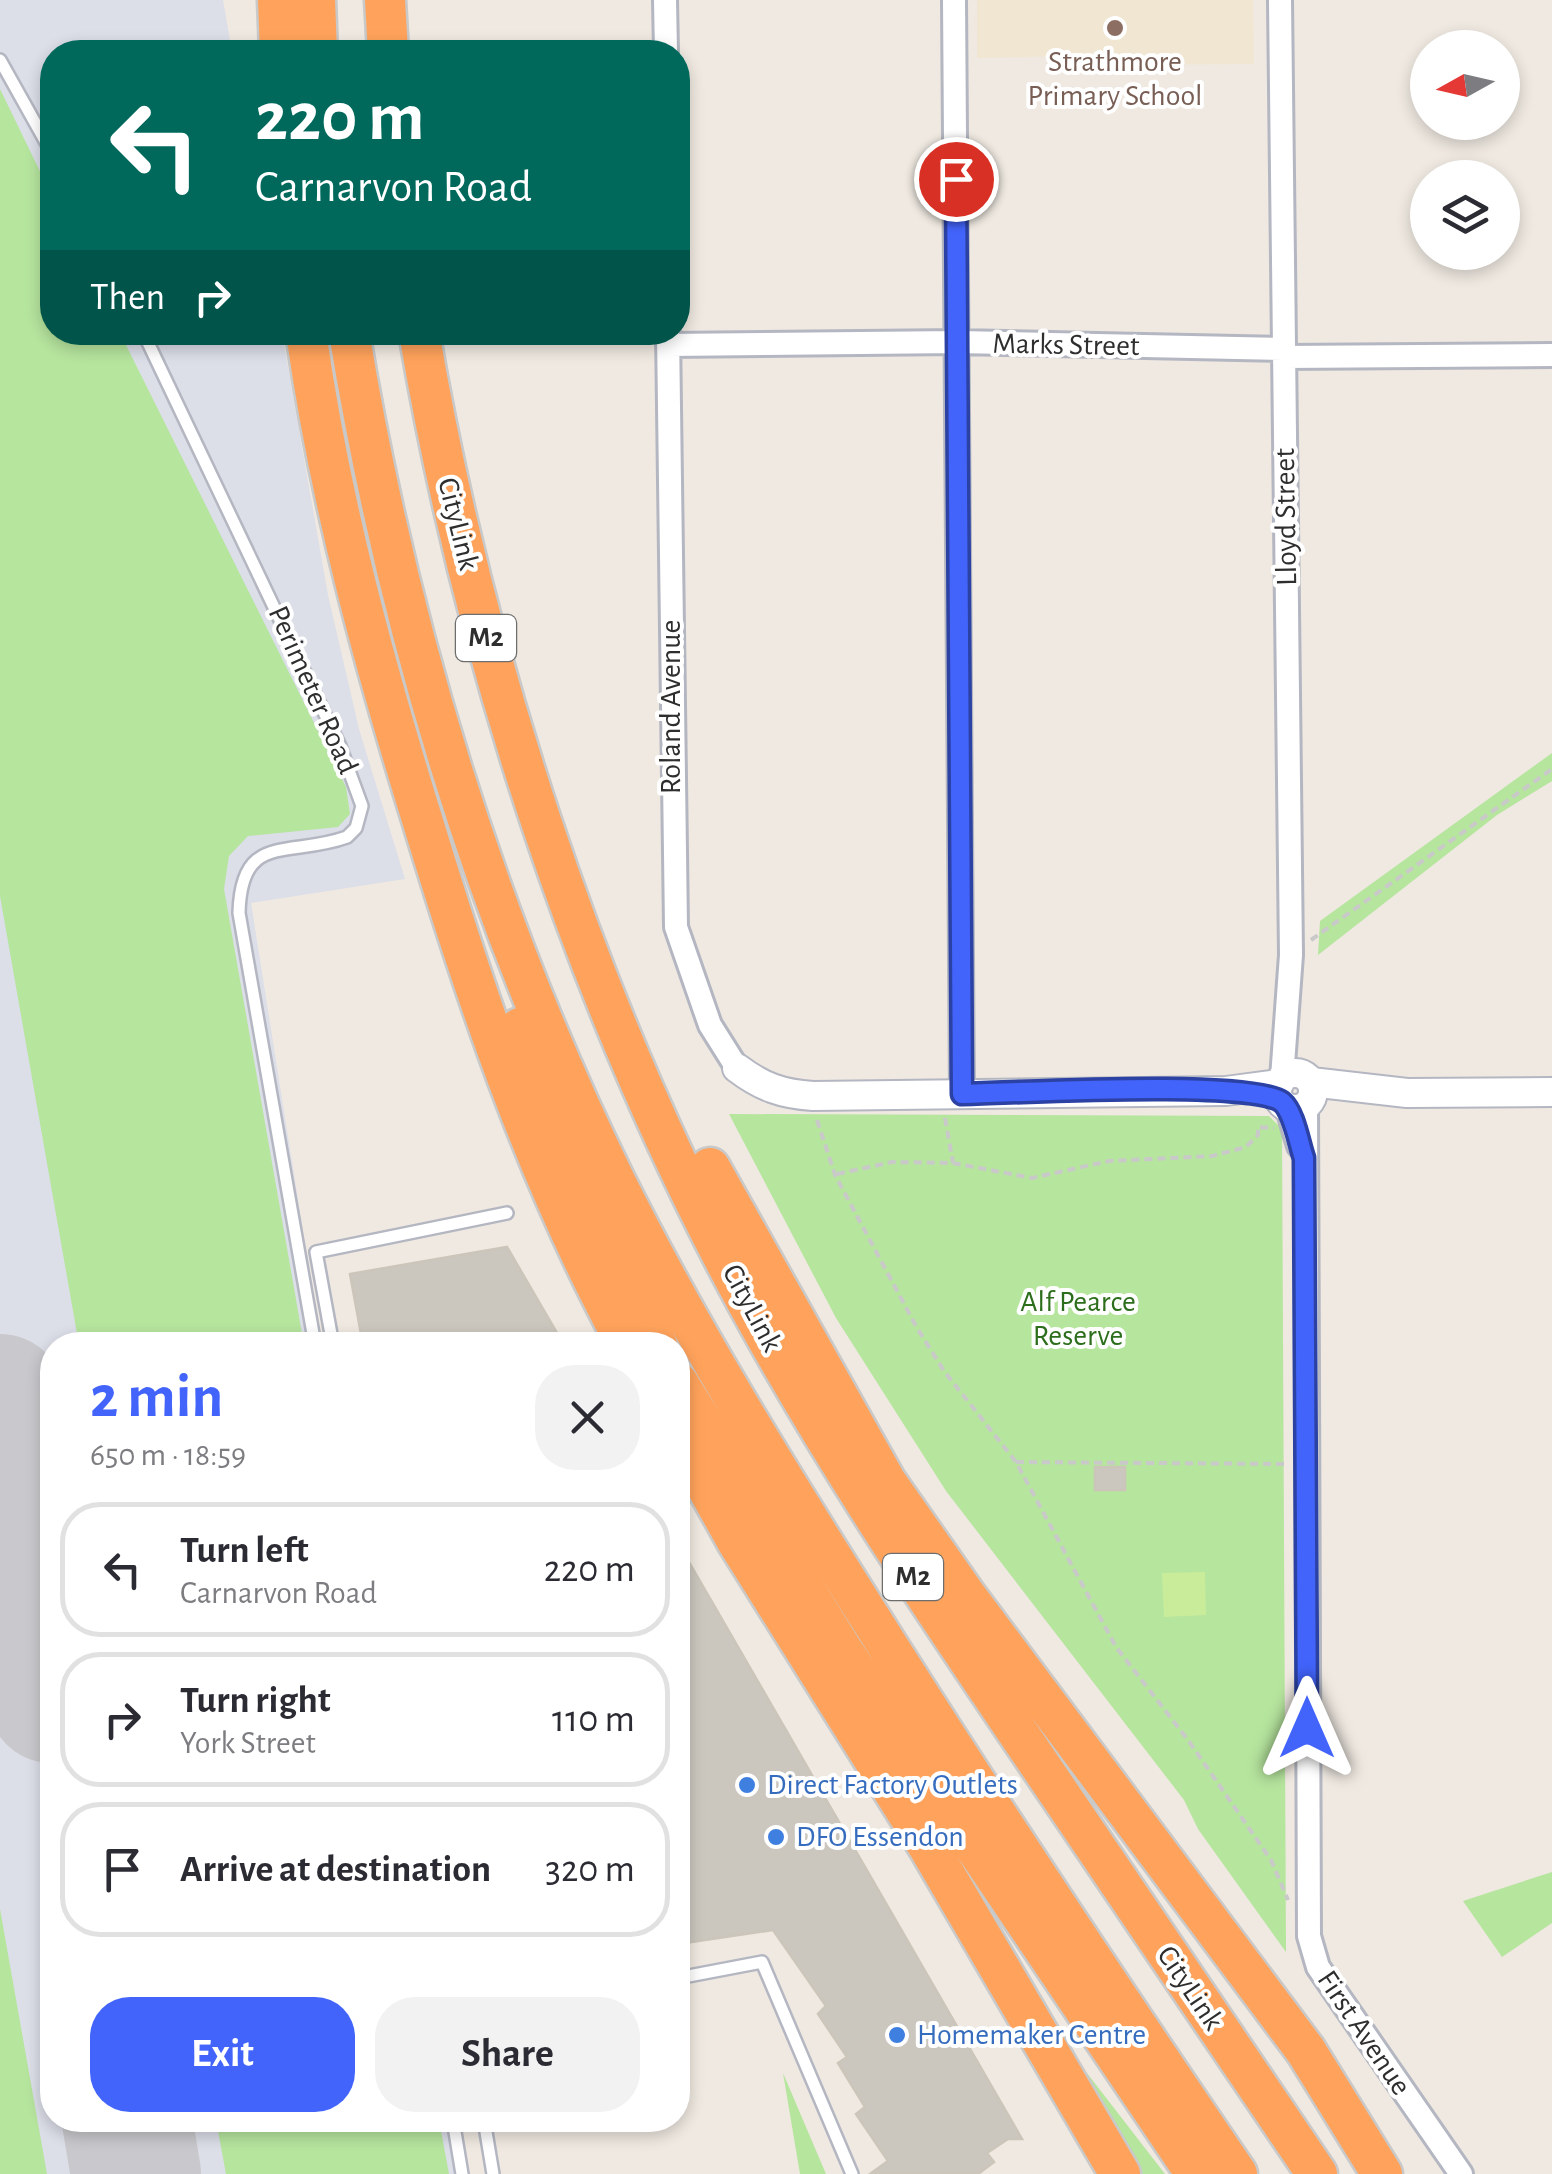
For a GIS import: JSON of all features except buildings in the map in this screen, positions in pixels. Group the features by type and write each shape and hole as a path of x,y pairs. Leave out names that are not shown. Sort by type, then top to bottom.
{"highway":[{"path":"278,0 280,40"},
{"path":"316,0 317,40"},
{"path":"385,0 387,40"},
{"path":"308,345 329,469 355,584 384,695 468,972 526,1133 620,1332"},
{"name":"CityLink","path":"352,345 373,473 462,794 506,930 614,1179 712,1366 1019,1855 1237,2174"},
{"name":"CityLink","path":"420,345 451,504 536,807 584,936 683,1172 736,1282 876,1522 1317,2174"},
{"path":"462,794 500,960 542,1092 652,1332"},
{"path":"584,936 808,1348 886,1482 966,1596 1306,2051 1382,2174"},
{"path":"690,1403 842,1650 1195,2174"},
{"path":"690,1457 737,1541 927,1844 1120,2174"},
{"path":"927,1844 989,1918 1107,2078 1195,2174"},
{"path":"1306,2051 1364,2114 1411,2174"}],"street":[{"path":"665,0 666,40"},
{"path":"951,1094 958,342 954,0"},
{"name":"Lloyd Street","path":"1280,0 1292,955 1288,1035 1294,1095"},
{"name":"Marks Street","path":"690,339 1552,355"},
{"name":"Roland Avenue","path":"668,345 676,927 715,1036 737,1068"},
{"path":"737,1068 758,1084 784,1094 813,1096 1226,1091 1294,1095 1356,1090 1552,1092"},
{"name":"First Avenue","path":"1294,1095 1304,1158 1308,1922 1318,1967 1460,2174"}],"lane":[{"path":"0,60 40,132"},
{"name":"Perimeter Road","path":"150,345 309,676 362,806 356,828 347,837 258,856 242,874 240,887 239,913 314,1332"},
{"path":"331,1332 316,1252 508,1213"},
{"path":"690,1976 762,1962 852,2174"},
{"path":"454,2132 462,2174"},
{"path":"486,2132 494,2174"}],"path":[{"path":"1292,955 1467,825 1552,768"},
{"path":"951,1094 952,1163"},
{"path":"836,1175 892,1162 952,1163 1032,1178 1109,1161 1212,1156 1246,1147 1258,1134 1258,1128 1294,1095"},
{"path":"813,1096 818,1128 836,1175 944,1371 1016,1462 1116,1647 1188,1740 1271,1860 1297,1922 1308,1922"},
{"path":"1016,1462 1307,1465"}],"shaded area":[{"path":"0,0 223,0 230,40 40,40 40,345 284,345 328,595 359,729 405,879 251,903 319,1332 40,1332 40,2132 459,2132 466,2174 0,2174"},
{"name":"Strathmore Primary School","path":"977,0 1253,0 1254,64 1116,65 1115,55 977,58"}],"green space":[{"path":"0,89 40,171 40,345 126,345 346,787 350,814 338,827 248,836 229,856 224,889 302,1332 77,1332 0,896"},
{"path":"1552,753 1552,781 1497,815 1318,955 1320,921"},
{"name":"Alf Pearce Reserve","path":"729,1114 1269,1116 1282,1129 1286,1952 1198,1829 1184,1800 946,1491 836,1318"},
{"path":"1205,1572 1206,1615 1164,1617 1162,1573"},
{"path":"1552,1872 1552,1923 1502,1957 1463,1901"},
{"path":"0,1909 47,2174 0,2174"},
{"path":"1073,2055 1165,2174 1136,2174"},
{"path":"783,2073 826,2174 800,2174"},
{"path":"218,2132 441,2132 449,2174 226,2174"}],"runway":[{"path":"0,1399 40,1629"},
{"path":"129,2132 136,2174"}],"place":[{"name":"Strathmore Primary School","path":"1115,28"},
{"name":"Direct Factory Outlets","path":"747,1785"},
{"name":"DFO Essendon","path":"776,1837"},
{"name":"Homemaker Centre","path":"897,2035"}],"route":[{"path":"956,179 962,1094 1226,1091 1280,1100 1287,1106 1304,1158 1307,1728"}]}
